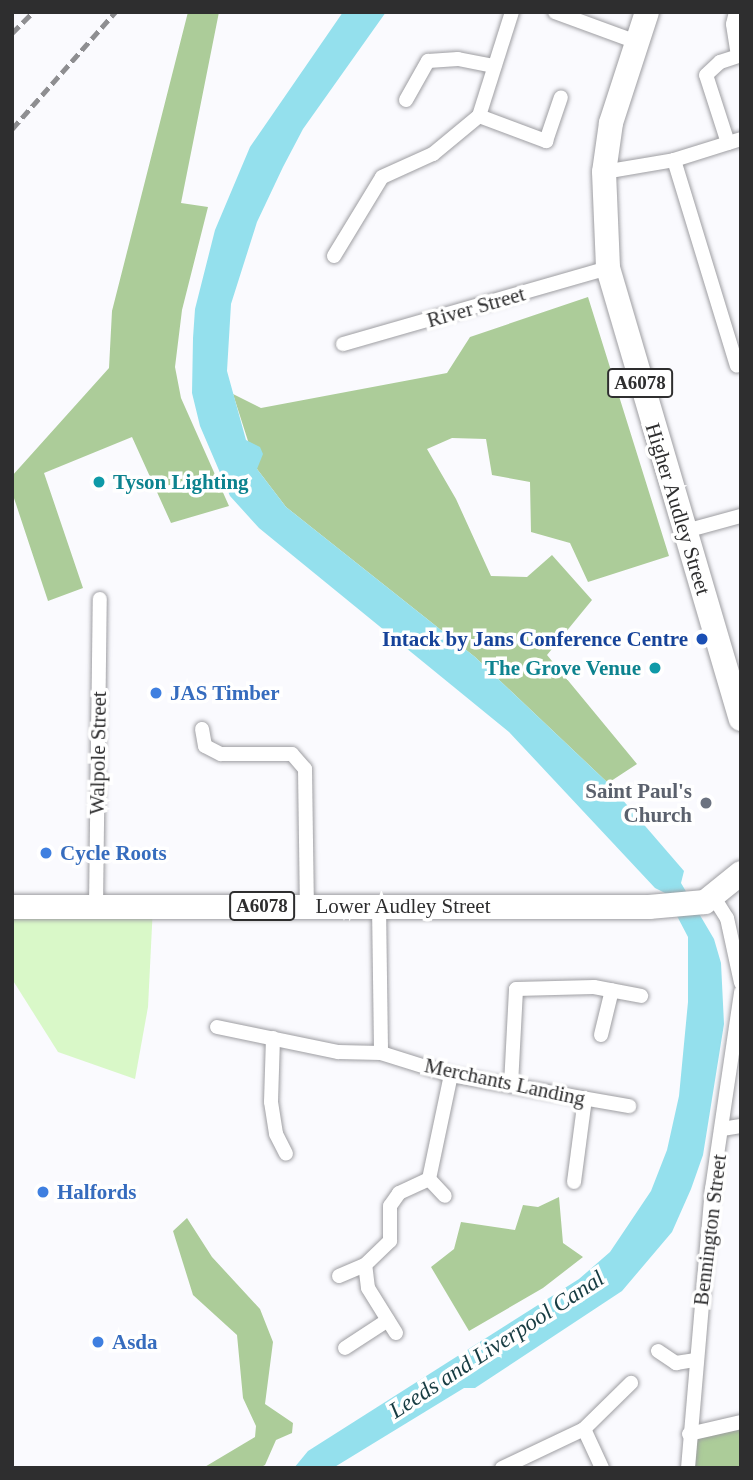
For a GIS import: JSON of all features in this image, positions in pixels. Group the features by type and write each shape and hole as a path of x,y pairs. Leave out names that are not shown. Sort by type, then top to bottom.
{"highway":[{"name":"Higher Audley Street","path":"647,12 634,41 615,102 604,172 608,268 741,719"},
{"path":"709,899 741,873"},
{"name":"Lower Audley Street","path":"12,907 649,907 709,899"}],"street":[{"path":"334,256 382,177 433,154 479,116 512,12"},
{"path":"555,12 634,41"},
{"path":"604,172 674,160 735,141 706,75 720,62 738,56 733,24 736,12"},
{"path":"406,100 428,61 458,59 494,66"},
{"path":"479,116 546,141 561,97"},
{"path":"674,160 737,366"},
{"name":"River Street","path":"343,344 608,268"},
{"path":"686,531 741,516"},
{"name":"Walpole Street","path":"96,906 100,599"},
{"path":"202,729 205,746 221,754 292,754 305,769 307,906"},
{"path":"709,899 727,918 741,983"},
{"path":"379,906 381,1053"},
{"path":"511,1085 516,989 612,990 641,996"},
{"path":"601,1035 612,990"},
{"name":"Bennington Street","path":"688,1468 696,1360 722,1129 740,1017 741,992"},
{"name":"Merchants Landing","path":"217,1027 338,1052 381,1053 451,1075 629,1106"},
{"path":"273,1038 271,1101 276,1134 286,1154"},
{"path":"429,1179 451,1075"},
{"path":"574,1182 585,1099"},
{"path":"722,1129 741,1126"},
{"path":"429,1179 445,1196"},
{"path":"339,1276 365,1265 390,1241 390,1206 399,1192 429,1179"},
{"path":"365,1265 368,1288 396,1333"},
{"path":"345,1348 388,1320"},
{"path":"658,1351 676,1363 696,1360"},
{"path":"502,1468 584,1429 631,1383"},
{"path":"689,1434 741,1422"},
{"path":"584,1429 601,1468"}],"green space":[{"path":"188,12 219,12 181,203 208,207 182,310 175,367 181,398 229,506 171,523 132,437 44,473 83,588 48,601 12,492 12,476 109,368 112,311"},
{"path":"588,297 669,556 588,582 570,543 531,532 530,482 492,475 486,439 452,438 427,449 456,499 491,576 527,577 552,555 592,600 547,655 637,764 608,783 475,657 286,507 257,469 233,394 261,408 447,373 470,337"},
{"path":"153,906 148,1007 135,1079 58,1052 12,979 12,907"},
{"path":"559,1197 563,1243 583,1257 543,1288 469,1331 431,1267 454,1249 461,1222 515,1230 523,1205 538,1207"},
{"path":"187,1218 212,1257 260,1309 273,1342 265,1404 293,1423 292,1433 276,1440 265,1465 259,1468 203,1468 255,1437 256,1426 243,1398 237,1335 193,1295 173,1231"},
{"path":"741,1422 741,1468 688,1468 689,1434"}],"water":[{"name":"Leeds and Liverpool Canal","path":"343,12 386,12 303,129 257,222 231,304 227,371 246,440 260,447 263,454 257,469 286,507 475,657 608,783 684,871 681,883 714,939 721,963 724,1024 703,1155 691,1189 672,1232 622,1291 475,1388 464,1388 333,1468 294,1468 308,1451 579,1279 610,1252 651,1191 667,1150 679,1096 688,1002 688,937 665,893 655,888 509,732 259,528 230,496 200,426 192,393 195,309 215,230 250,147"}],"railway":[{"path":"12,33 33,12"},
{"path":"12,129 115,12"}],"place":[{"name":"Tyson Lighting","path":"99,482"},
{"name":"Intack by Jans Conference Centre","path":"702,639"},
{"name":"The Grove Venue","path":"655,668"},
{"name":"JAS Timber","path":"156,693"},
{"name":"Saint Paul's Church","path":"706,803"},
{"name":"Cycle Roots","path":"46,853"},
{"name":"Halfords","path":"43,1192"},
{"name":"Asda","path":"98,1342"}]}
